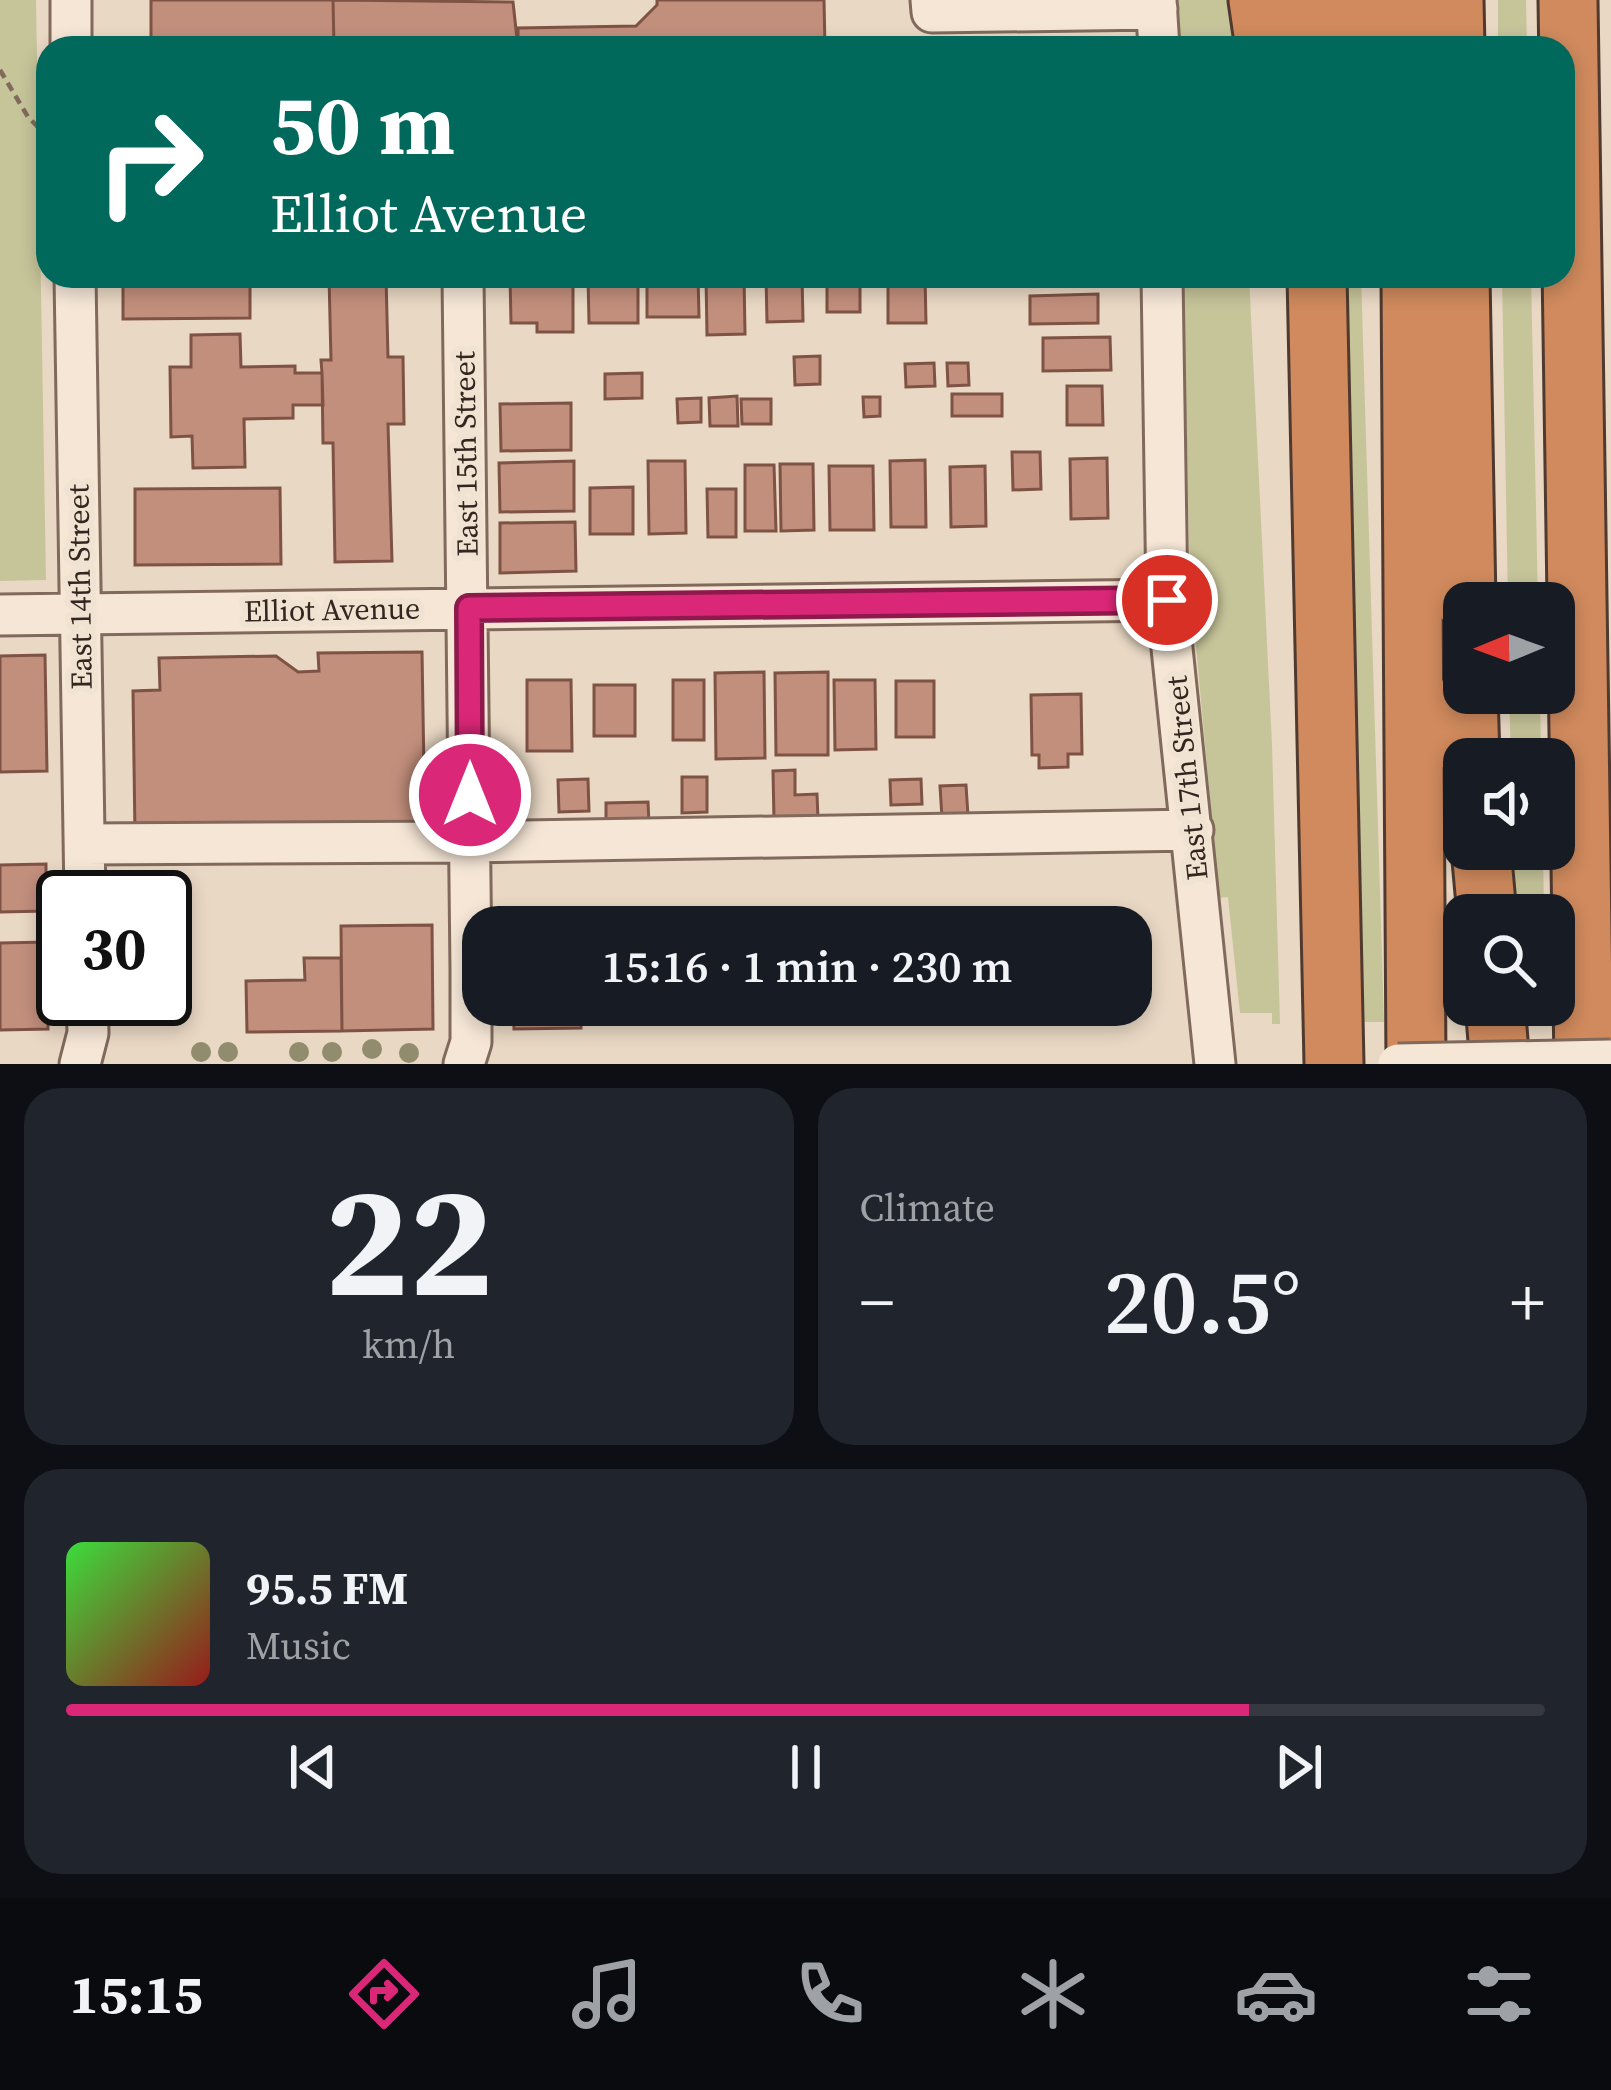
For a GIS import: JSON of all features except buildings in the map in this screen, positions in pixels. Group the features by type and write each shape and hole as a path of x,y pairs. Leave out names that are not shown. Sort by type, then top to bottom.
{"highway":[{"path":"1258,0 1263,36"},
{"path":"1308,0 1310,36"},
{"path":"1362,0 1365,36"},
{"path":"1404,0 1406,36"},
{"path":"1454,0 1455,36"},
{"path":"1568,0 1569,36"},
{"path":"1287,288 1333,1052"},
{"path":"1317,288 1333,1052"},
{"path":"1385,288 1412,769"},
{"path":"1411,288 1416,1064"},
{"path":"1460,288 1466,582"},
{"path":"1574,288 1584,1064"},
{"path":"1576,396 1611,1006"},
{"path":"1476,1026 1477,1064"},
{"path":"1497,1026 1500,1064"}],"street":[{"path":"70,0 71,36"},
{"path":"931,0 932,12 1157,19"},
{"name":"East 14th Street","path":"75,288 85,870"},
{"name":"East 15th Street","path":"463,288 471,1042 464,1064"},
{"name":"East 17th Street","path":"1162,288 1167,600 1215,1064"},
{"name":"Elliot Avenue","path":"0,615 1167,600"},
{"path":"85,844 1193,830"},
{"path":"80,1064 88,1026"},
{"path":"1398,1064 1611,1060"}],"path":[{"path":"0,70 36,125"}],"shaded area":[{"path":"0,0 36,0 36,288 41,288 46,580 0,581"},
{"path":"1176,0 1228,0 1232,36 1178,36"},
{"path":"1498,0 1526,0 1527,36 1498,36"},
{"path":"1183,288 1250,288 1280,1024 1272,1024 1272,1013 1240,1013 1228,897 1219,898 1190,580"},
{"path":"1347,288 1361,288 1384,1022 1362,1022"},
{"path":"1502,288 1531,288 1538,582 1508,582"},
{"path":"1510,714 1540,714 1541,738 1510,738"},
{"path":"1512,870 1543,870 1544,894 1513,894"}],"route":[{"path":"470,795 469,608 1167,600"}]}
